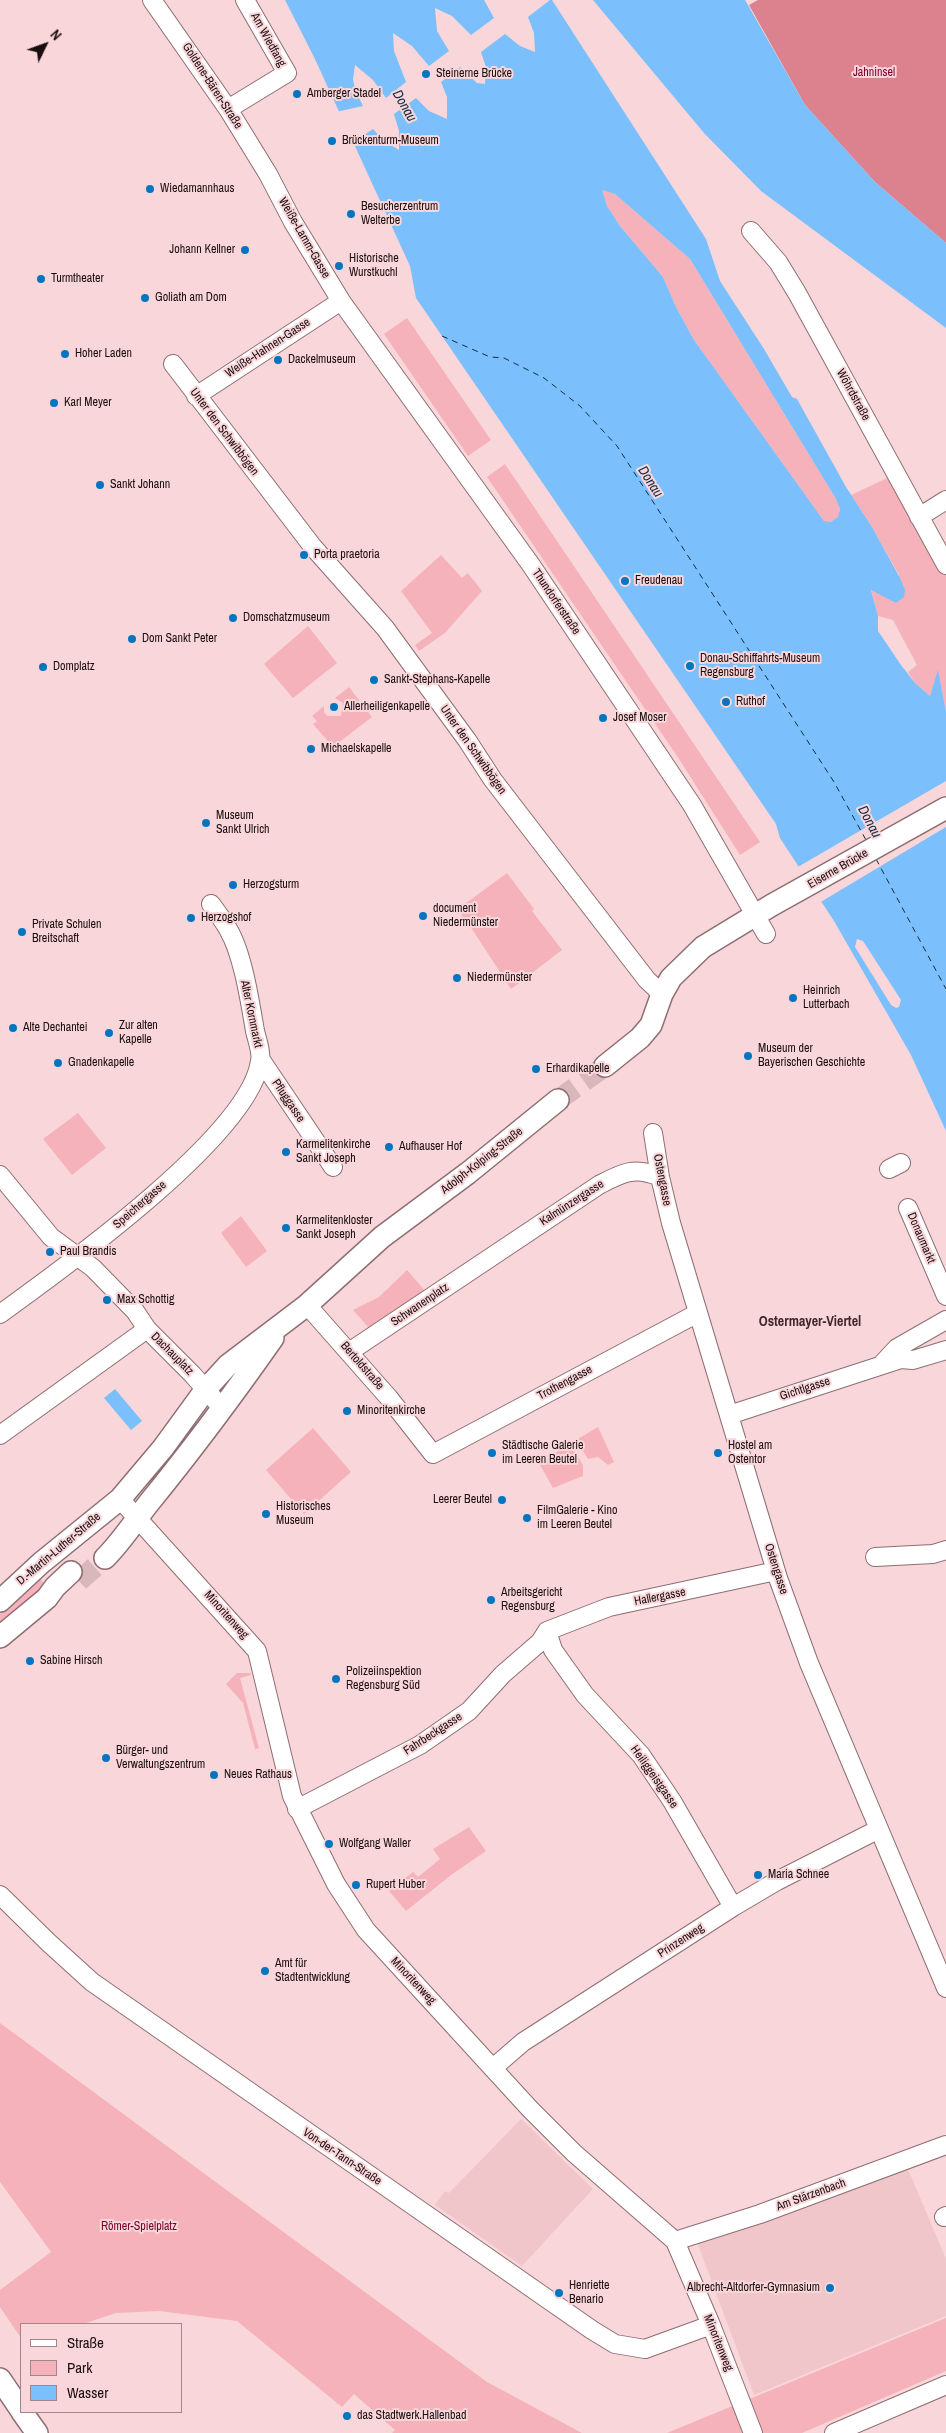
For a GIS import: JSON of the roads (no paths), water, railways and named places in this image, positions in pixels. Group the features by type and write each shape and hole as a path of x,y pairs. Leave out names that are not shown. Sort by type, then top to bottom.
{"street":[{"name":"Goldene-Bären-Straße","path":"152,0 228,109 268,174"},
{"name":"Am Wiedfang","path":"228,109 287,73 245,0"},
{"name":"Weiße-Lamm-Gasse","path":"268,174 293,222 341,300"},
{"name":"Wöhrdstraße","path":"751,231 778,262 797,293 946,564"},
{"name":"Weiße-Hahnen-Gasse","path":"196,396 341,300"},
{"name":"Thundorferstraße","path":"341,300 531,565 610,681 692,805 756,914"},
{"name":"Unter den Schwibbögen","path":"173,364 313,548 385,628 467,740 493,780 647,980 662,994"},
{"path":"920,517 946,500"},
{"name":"Eiserne Brücke","path":"605,1066 635,1044 651,1024 662,994 671,978 695,953 756,914 946,808"},
{"name":"Alter Kornmarkt","path":"199,1151 232,1116 249,1090 261,1060 249,997 236,948 229,930 211,904"},
{"path":"756,914 766,934"},
{"name":"Pfluggasse","path":"261,1060 333,1167"},
{"name":"Adolph-Kolping-Straße","path":"307,1305 403,1220 468,1173 558,1100"},
{"name":"Ostengasse","path":"653,1133 660,1177 671,1223 776,1571 809,1663 946,1988"},
{"name":"Speichergasse","path":"0,1314 79,1258 163,1187 199,1151"},
{"name":"Kalmünzergasse","path":"490,1258 598,1185 620,1174 636,1170 647,1171 660,1177"},
{"path":"0,1175 51,1237 92,1268 134,1311 147,1329"},
{"name":"Donaumarkt","path":"908,1208 946,1296"},
{"name":"Schwanenplatz","path":"349,1352 490,1258"},
{"path":"120,1499 163,1448 206,1389 228,1365 307,1305"},
{"name":"Bertoldstraße","path":"307,1305 416,1430 432,1454"},
{"name":"Trothengasse","path":"432,1454 698,1313"},
{"name":"Gichtlgasse","path":"882,1365 897,1348 946,1320"},
{"path":"138,1518 283,1324"},
{"name":"Dachauplatz","path":"0,1435 147,1329 222,1408"},
{"name":"Gichtlgasse","path":"729,1415 901,1359 913,1360 946,1350"},
{"name":"Minoritenweg","path":"120,1499 257,1651 297,1810 336,1884 366,1930 493,2068 574,2152 675,2241 711,2324 753,2433"},
{"name":"D.-Martin-Luther-Straße","path":"0,1601 40,1564 120,1499"},
{"name":"D.-Martin-Luther-Straße","path":"101,1553 138,1518"},
{"path":"875,1557 933,1554 946,1550"},
{"path":"40,1564 54,1593"},
{"name":"Hallergasse","path":"547,1631 610,1607 776,1571"},
{"name":"D.-Martin-Luther-Straße","path":"0,1636 75,1577"},
{"name":"Fahrbeckgasse","path":"297,1810 420,1745 469,1711 503,1674 540,1642 547,1631"},
{"name":"Heiliggeistgasse","path":"547,1631 553,1650 585,1694 641,1755 672,1801 733,1907"},
{"name":"Prinzenweg","path":"493,2068 523,2042 733,1907 777,1881 879,1829"},
{"name":"Von-der-Tann-Straße","path":"0,1894 48,1943 92,1982 201,2056 274,2111 583,2324 615,2344 645,2348 711,2324"},
{"name":"Am Stärzenbach","path":"675,2241 760,2214 946,2145"},
{"path":"0,2379 20,2408"},
{"path":"834,2433 946,2385"},
{"path":"23,2413 37,2433"}],"water":[{"name":"Donau","path":"285,0 552,0 706,239 720,281 764,349 792,397 797,399 900,578 905,590 904,597 896,603 871,590 878,616 878,631 915,683 930,696 938,670 946,712 946,1131 911,1055 834,921 780,838 776,824 416,298 410,266 314,57","holes":["602,190 615,194 690,259 836,499 840,509 838,517 831,522 824,521 694,340 676,307 663,277 620,226 607,206"]},
{"path":"593,0 745,0 805,105 875,182 946,243 946,328 761,191 704,133"},
{"path":"115,1389 142,1421 131,1430 104,1398"}],"tunnel":[{"path":"558,1100 605,1066"},
{"path":"79,1581 105,1558"}],"place":[{"name":"Steinerne Brücke","path":"426,74"},
{"name":"Amberger Stadel","path":"297,94"},
{"name":"Brückenturm-Museum","path":"332,141"},
{"name":"Wiedamannhaus","path":"150,189"},
{"name":"Besucherzentrum Welterbe","path":"351,214"},
{"name":"Johann Kellner","path":"245,250"},
{"name":"Historische Wurstkuchl","path":"339,266"},
{"name":"Turmtheater","path":"41,279"},
{"name":"Goliath am Dom","path":"145,298"},
{"name":"Hoher Laden","path":"65,354"},
{"name":"Dackelmuseum","path":"278,360"},
{"name":"Karl Meyer","path":"54,403"},
{"name":"Sankt Johann","path":"100,485"},
{"name":"Porta praetoria","path":"304,555"},
{"name":"Freudenau","path":"625,581"},
{"name":"Domschatzmuseum","path":"233,618"},
{"name":"Dom Sankt Peter","path":"132,639"},
{"name":"Donau-Schiffahrts-Museum Regensburg","path":"690,666"},
{"name":"Domplatz","path":"43,667"},
{"name":"Sankt-Stephans-Kapelle","path":"374,680"},
{"name":"Ruthof","path":"726,702"},
{"name":"Allerheiligenkapelle","path":"334,707"},
{"name":"Josef Moser","path":"603,718"},
{"name":"Michaelskapelle","path":"311,749"},
{"name":"Museum Sankt Ulrich","path":"206,823"},
{"name":"Herzogsturm","path":"233,885"},
{"name":"document Niedermünster","path":"423,916"},
{"name":"Herzogshof","path":"191,918"},
{"name":"Private Schulen Breitschaft","path":"22,932"},
{"name":"Niedermünster","path":"457,978"},
{"name":"Heinrich Lutterbach","path":"793,998"},
{"name":"Alte Dechantei","path":"13,1028"},
{"name":"Zur alten Kapelle","path":"109,1033"},
{"name":"Museum der Bayerischen Geschichte","path":"748,1056"},
{"name":"Gnadenkapelle","path":"58,1063"},
{"name":"Erhardikapelle","path":"536,1069"},
{"name":"Aufhauser Hof","path":"389,1147"},
{"name":"Karmelitenkirche Sankt Joseph","path":"286,1152"},
{"name":"Karmelitenkloster Sankt Joseph","path":"286,1228"},
{"name":"Paul Brandis","path":"50,1252"},
{"name":"Max Schottig","path":"107,1300"},
{"name":"Minoritenkirche","path":"347,1411"},
{"name":"Städtische Galerie im Leeren Beutel","path":"492,1453"},
{"name":"Hostel am Ostentor","path":"718,1453"},
{"name":"Leerer Beutel","path":"502,1500"},
{"name":"Historisches Museum","path":"266,1514"},
{"name":"FilmGalerie - Kino im Leeren Beutel","path":"527,1518"},
{"name":"Arbeitsgericht Regensburg","path":"491,1600"},
{"name":"Sabine Hirsch","path":"30,1661"},
{"name":"Polizeiinspektion Regensburg Süd","path":"336,1679"},
{"name":"Bürger- und Verwaltungszentrum","path":"106,1758"},
{"name":"Neues Rathaus","path":"214,1775"},
{"name":"Wolfgang Waller","path":"329,1844"},
{"name":"Maria Schnee","path":"758,1875"},
{"name":"Rupert Huber","path":"356,1885"},
{"name":"Amt für Stadtentwicklung","path":"265,1971"},
{"name":"Albrecht-Altdorfer-Gymnasium","path":"830,2288"},
{"name":"Henriette Benario","path":"559,2293"},
{"name":"das Stadtwerk.Hallenbad","path":"347,2416"}],"district":[{"name":"Ostermayer-Viertel","path":"810,1322"}],"park label":[{"name":"Jahninsel","path":"874,73"},
{"name":"Römer-Spielplatz","path":"139,2227"}]}
